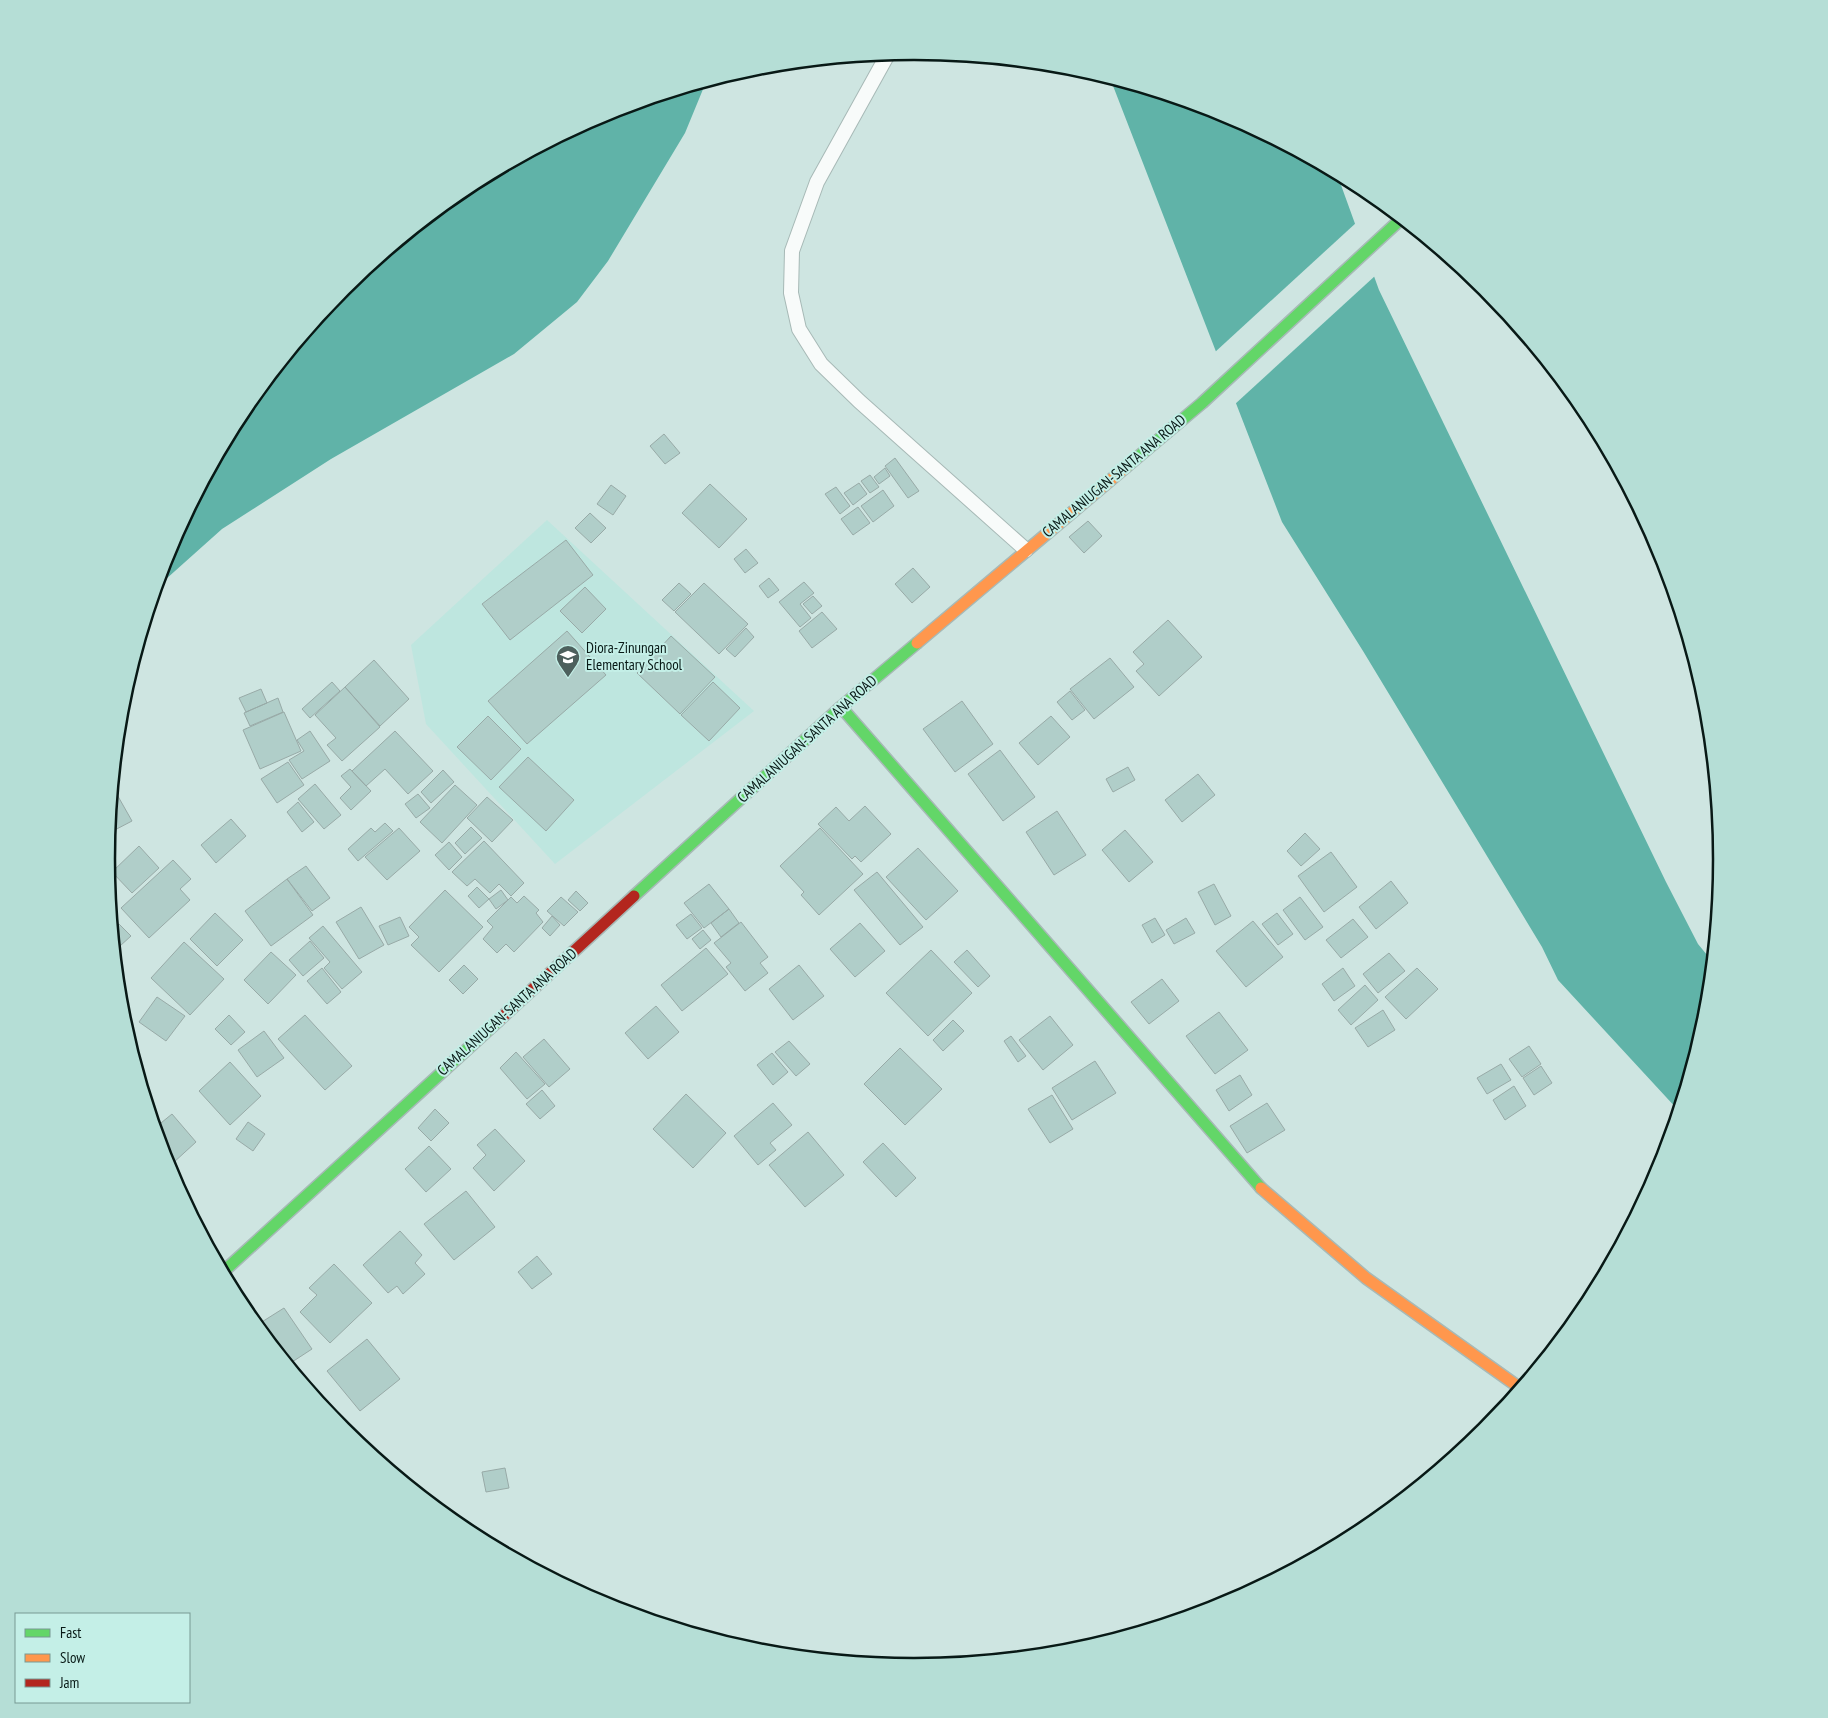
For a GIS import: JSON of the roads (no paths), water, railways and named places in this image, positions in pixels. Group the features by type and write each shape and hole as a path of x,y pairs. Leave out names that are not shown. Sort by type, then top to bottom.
{"main road":[{"name":"CAMALANIUGAN-SANTA ANA ROAD","path":"228,1268 841,707 1202,403 1397,223"},
{"path":"841,707 1259,1186 1366,1278 1516,1385"}],"lane":[{"path":"884,61 817,182 792,251 791,293 799,329 821,364 859,401 1026,550"}],"place":[{"name":"Diora-Zinungan Elementary School","path":"568,678"}]}
